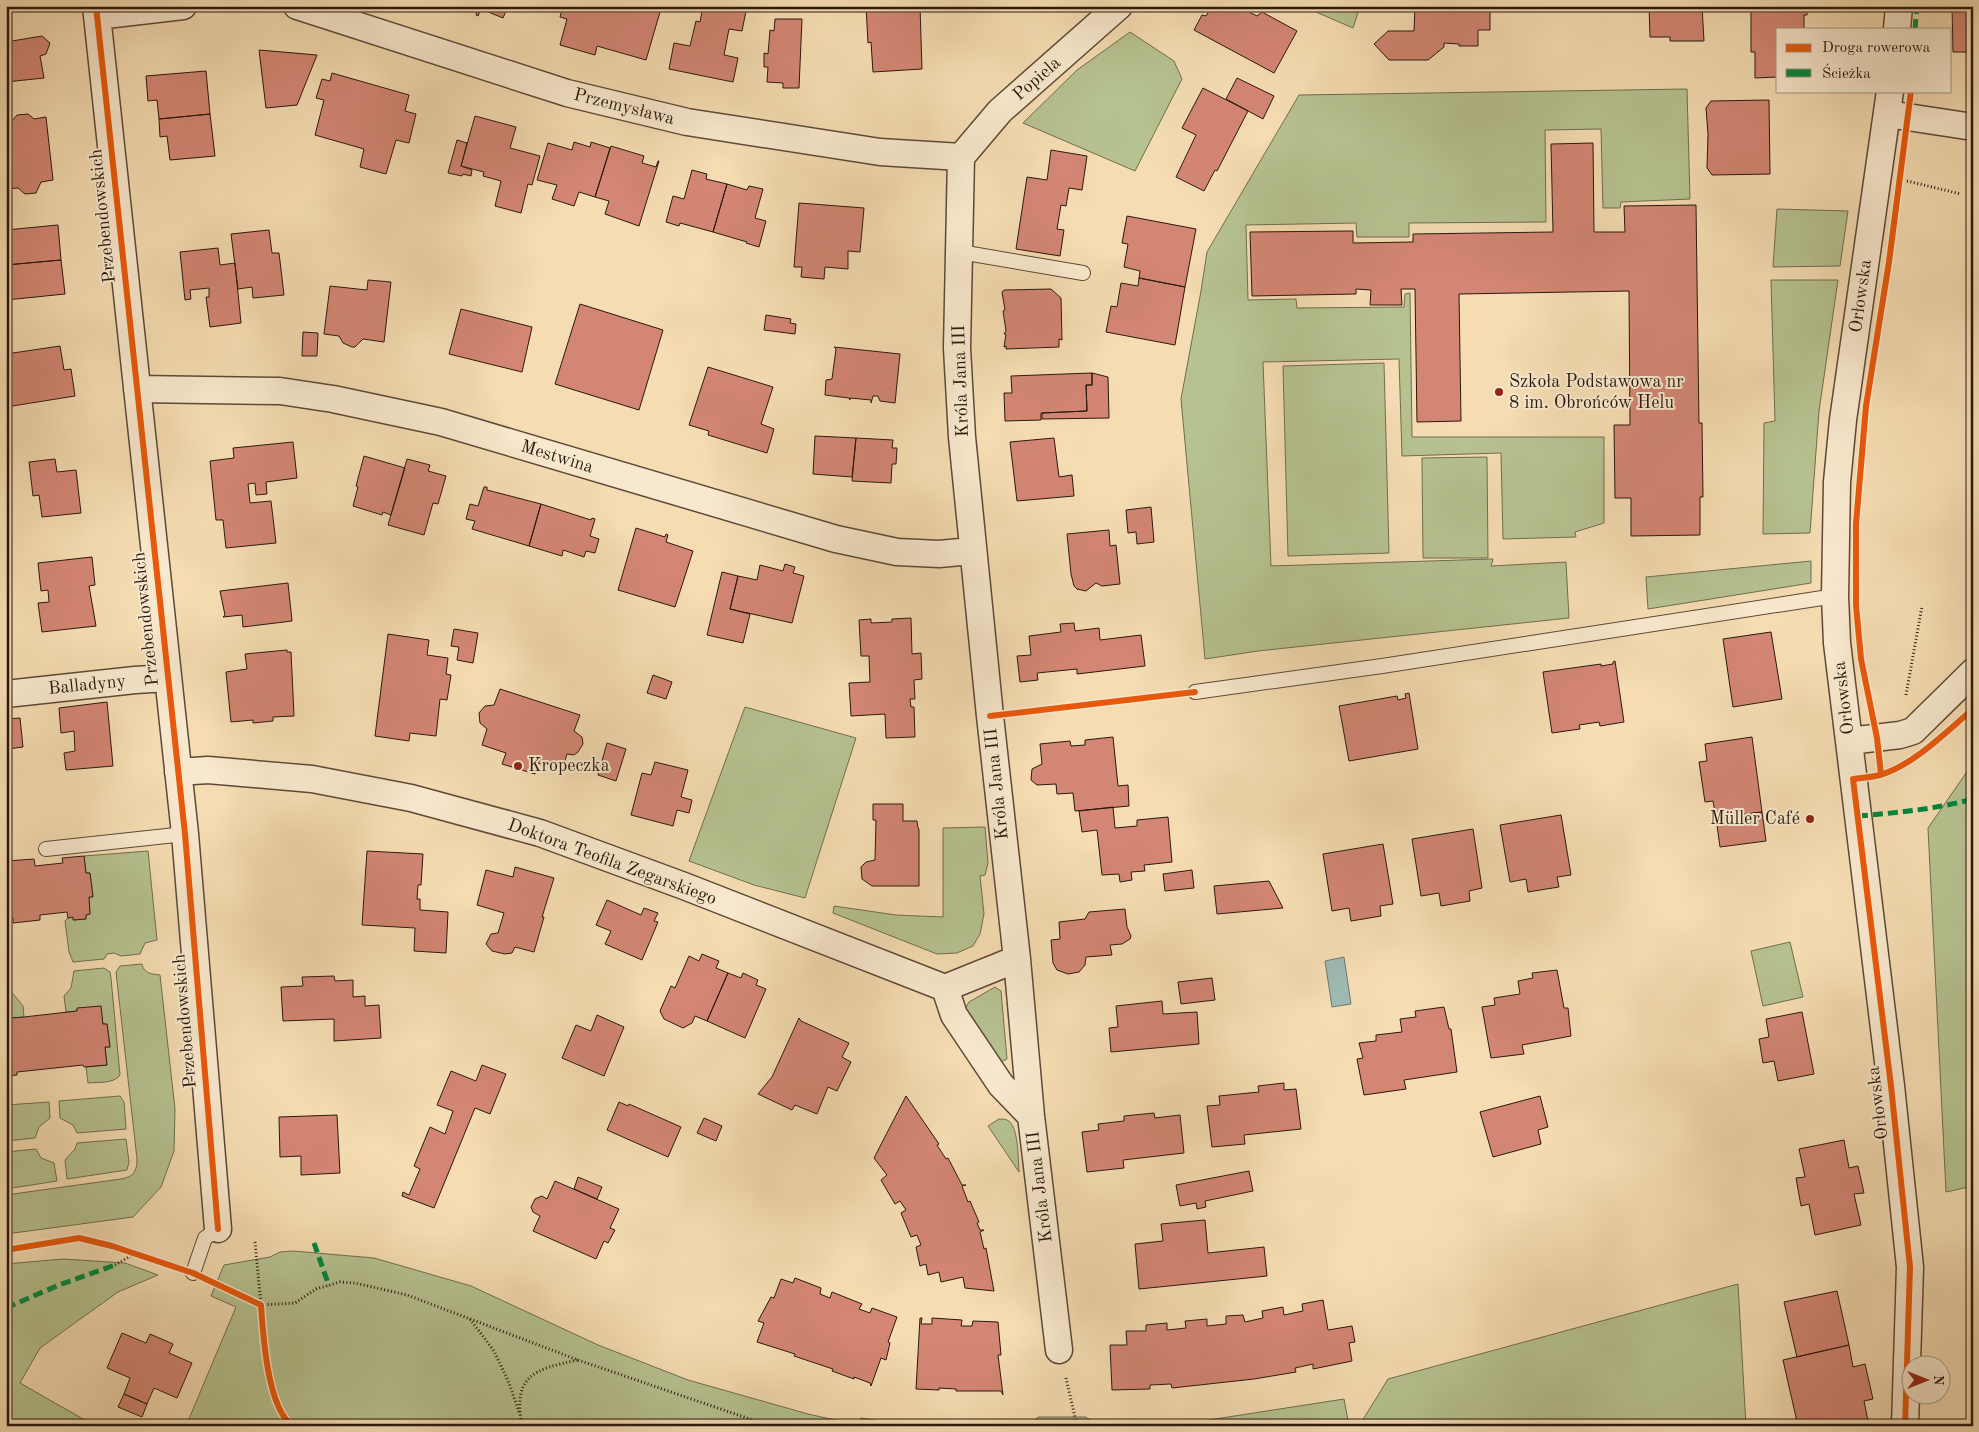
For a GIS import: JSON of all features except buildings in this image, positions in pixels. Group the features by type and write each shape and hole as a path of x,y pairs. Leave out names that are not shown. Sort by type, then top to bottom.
{"street":[{"path":"96,11 183,6"},
{"name":"Przemysława","path":"297,6 567,92 687,122 880,152 961,157"},
{"name":"Popiela","path":"961,157 1000,111 1119,6"},
{"path":"1897,28 1899,6"},
{"name":"Przebendowskich","path":"96,11 178,772 218,1229"},
{"path":"1889,103 1973,127"},
{"name":"Orłowska","path":"1889,103 1843,420 1837,482 1835,596 1837,643 1848,742 1891,1086 1910,1267 1905,1426"},
{"name":"Króla Jana III","path":"961,157 957,348 962,437 972,551 1017,959 1031,1116 1059,1350"},
{"name":"Mestwina","path":"137,389 280,392 333,399 441,422 836,539 898,552 939,554 972,551"},
{"path":"1848,742 1913,732 1973,672"},
{"name":"Balladyny","path":"6,694 168,678"},
{"name":"Doktora Teofila Zegarskiego","path":"178,772 208,770 312,779 412,798 540,833 684,886 944,988"},
{"path":"1017,959 944,988 954,1015 1001,1085 1031,1116"}],"lane":[{"path":"960,252 1083,273"},
{"path":"1195,692 1382,666 1835,596"},
{"path":"46,849 184,834"},
{"path":"193,1273 205,1238 218,1229"}],"path":[{"path":"1879,176 1962,194"},
{"path":"1905,700 1922,606"},
{"path":"255,1242 261,1314"},
{"path":"126,1251 134,1254"},
{"path":"115,1265 134,1254"},
{"path":"260,1305 295,1303 316,1289 340,1282 355,1282 407,1295 578,1360 770,1426"},
{"path":"470,1319 494,1351 509,1383 522,1426"},
{"path":"1059,1350 1076,1426"},
{"path":"519,1412 520,1392 529,1378 546,1367 578,1360"}],"green space":[{"path":"1302,6 1360,6 1353,28"},
{"path":"1130,32 1174,61 1182,79 1135,171 1023,123 1077,70"},
{"path":"1687,89 1690,199 1621,202 1620,208 1603,208 1601,129 1545,130 1546,222 1409,223 1409,237 1357,237 1356,223 1246,225 1248,300 1296,299 1297,308 1404,307 1405,294 1410,293 1412,437 1604,437 1604,523 1575,532 1576,537 1503,539 1501,453 1402,456 1399,359 1263,362 1271,566 1493,559 1491,566 1566,562 1569,618 1258,651 1205,659 1181,399 1207,252 1299,95"},
{"path":"1777,209 1848,211 1840,266 1773,267"},
{"path":"1771,280 1838,280 1819,411 1810,533 1763,534 1764,423 1775,421"},
{"path":"1384,363 1389,553 1288,556 1283,366"},
{"path":"1487,457 1488,558 1423,558 1422,458"},
{"path":"1811,561 1811,583 1648,609 1646,577"},
{"path":"745,707 856,738 805,898 754,885 689,861"},
{"path":"1973,763 1973,1186 1946,1192 1928,828"},
{"path":"985,827 988,863 985,875 980,876 984,914 980,934 973,946 957,953 937,954 833,913 834,906 896,915 943,917 943,828"},
{"path":"148,851 157,940 145,943 140,954 121,956 114,953 107,954 104,959 73,962 69,952 65,921 73,917 74,920 86,919 86,915 90,914 89,897 93,896 90,873 86,873 84,856"},
{"path":"1790,942 1803,997 1763,1006 1751,951"},
{"path":"142,964 146,972 160,975 175,1109 174,1151 161,1187 133,1217 6,1234 6,1195 121,1179 129,1177 134,1173 137,1159 116,972 120,966"},
{"path":"104,968 110,972 111,978 120,1075 110,1081 88,1083 86,1067 107,1065 105,1047 110,1047 107,1024 103,1024 77,1011 66,1012 64,996 71,988 74,971"},
{"path":"6,985 23,1006 24,1017 11,1018 10,1015 6,1016"},
{"path":"995,987 1001,991 1007,1059 1001,1062 969,1016 966,1007 969,1002"},
{"path":"120,1096 124,1102 126,1129 77,1133 73,1125 60,1118 59,1101"},
{"path":"49,1102 50,1118 39,1127 35,1138 6,1141 6,1105"},
{"path":"999,1119 1007,1120 1014,1129 1019,1172 988,1126"},
{"path":"126,1139 129,1162 127,1170 67,1179 65,1160 75,1149 77,1143"},
{"path":"36,1149 41,1158 54,1163 57,1181 6,1189 6,1152"},
{"path":"293,1251 374,1258 471,1286 598,1345 688,1380 808,1414 858,1425 861,1418 912,1426 186,1426 236,1307 211,1296 224,1265 270,1257 280,1252"},
{"path":"63,1259 125,1263 158,1275 118,1292 40,1348 20,1383 83,1419 101,1426 6,1426 6,1264"},
{"path":"1738,1284 1746,1426 1359,1426 1388,1379"},
{"path":"1344,1399 1349,1426 1170,1426"},
{"path":"1038,1417 1086,1417 1097,1426 1030,1426"}],"water":[{"path":"1344,957 1351,1004 1332,1007 1325,961"}],"marked path":[{"path":"1915,28 1917,6"},
{"path":"1858,816 1930,808 1973,799"},
{"path":"314,1243 329,1286"},
{"path":"6,1308 59,1285 115,1265"}],"cycle path":[{"path":"96,6 185,834 218,1229"},
{"path":"1881,774 1877,738 1861,659 1856,605 1856,524 1866,406 1889,262 1911,92"},
{"path":"990,716 1195,692"},
{"path":"1905,1426 1910,1267 1891,1086 1853,779 1880,775 1905,764 1918,756 1973,709"},
{"path":"6,1250 79,1238 112,1246 193,1273 261,1305 265,1351 272,1388 284,1417 293,1426"}],"place":[{"name":"Szkoła Podstawowa nr 8 im. Obrońców Helu","path":"1499,392"},
{"name":"Kropeczka","path":"518,766"},
{"name":"Müller Café","path":"1810,819"}]}
